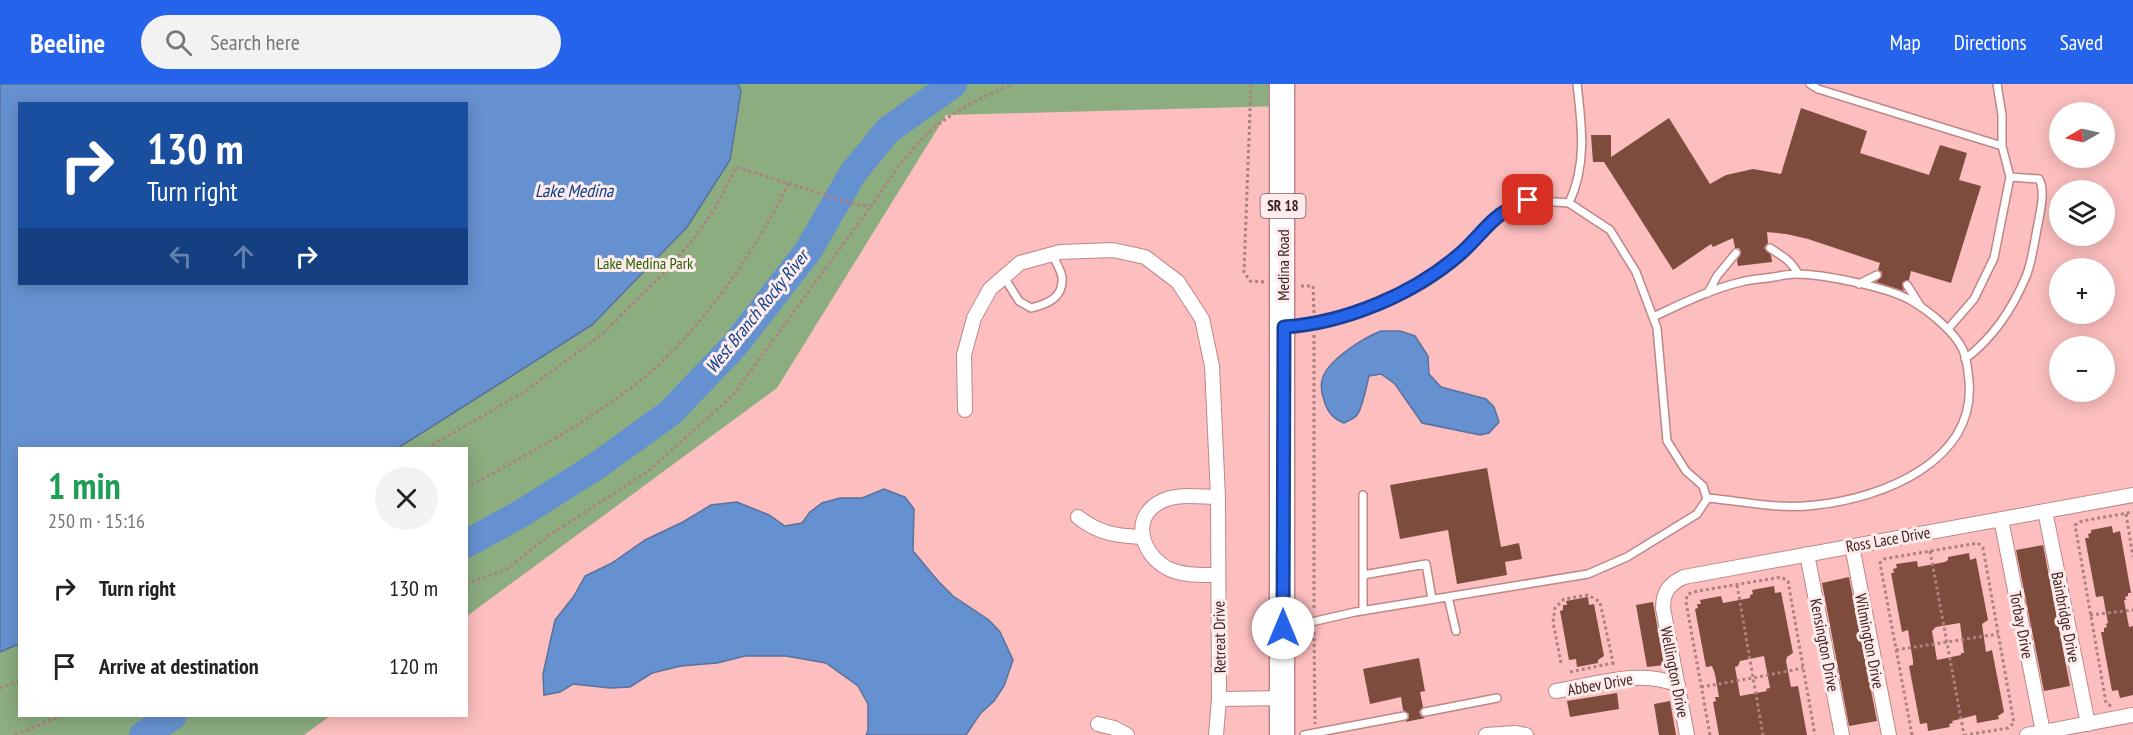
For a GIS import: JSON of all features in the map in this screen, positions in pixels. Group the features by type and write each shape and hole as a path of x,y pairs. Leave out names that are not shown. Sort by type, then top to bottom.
{"highway":[{"name":"Medina Road","path":"1282,84 1284,327 1282,735"}],"street":[{"name":"Retreat Drive","path":"1052,254 1113,250 1144,257 1178,282 1202,319 1212,366 1218,497 1219,699 1216,735"},
{"path":"965,410 964,355 974,318 990,290 1020,263 1052,254"},
{"name":"Ross Lace Drive","path":"1664,608 1667,588 1684,577 2133,495"},
{"path":"1218,497 1174,498 1162,501 1152,508 1146,517 1142,537 1153,558 1168,568 1183,573 1218,575"},
{"name":"Bainbridge Drive","path":"2045,511 2083,728"},
{"path":"1078,516 1090,527 1105,534 1142,537"},
{"name":"Torbay Drive","path":"2001,519 2043,732"},
{"name":"Wilmington Drive","path":"1852,546 1889,735"},
{"name":"Kensington Drive","path":"1807,554 1842,735"},
{"name":"Wellington Drive","path":"1664,608 1687,735"},
{"name":"Abbev Drive","path":"1556,691 1638,677 1655,678 1678,685"},
{"path":"1219,699 1283,698"},
{"path":"2027,735 2083,728 2133,715"},
{"path":"1098,724 1114,728 1127,735"},
{"path":"1486,735 1515,733 1526,735"}],"lane":[{"path":"1569,203 1578,184 1583,150 1577,84"},
{"path":"1810,84 2002,146"},
{"path":"1948,329 1974,299 1994,258 2010,177 2002,146 2002,115 1997,84"},
{"path":"1965,359 1981,347 1996,329 2026,274 2034,247 2041,208 2042,184 2035,177 2010,177"},
{"path":"1284,327 1302,326 1342,317 1410,290 1461,254 1497,216 1528,200 1569,203 1610,230 1636,272 1657,328 1667,441 1686,471 1703,486 1707,498"},
{"path":"1770,249 1795,266 1798,274"},
{"path":"1708,293 1717,276 1736,253"},
{"path":"1004,277 1018,301 1031,308 1049,304 1060,292 1062,277 1052,254"},
{"path":"1653,317 1708,293 1741,282 1798,274 1859,284 1910,300 1948,329 1963,349 1970,391 1968,408 1949,447 1933,463 1915,474 1879,490 1817,506 1772,506 1707,498"},
{"path":"1859,284 1876,275"},
{"path":"1907,285 1922,309"},
{"path":"1363,610 1364,495"},
{"path":"1283,628 1363,610 1588,574 1627,557 1697,514 1707,498"},
{"path":"1363,574 1426,564 1432,599"},
{"path":"1448,597 1456,631"},
{"path":"1425,712 1497,698"},
{"path":"1304,735 1404,716"}],"path":[{"path":"468,583 507,569 548,536 647,472 733,395 911,150 930,131 986,95 1013,84"},
{"path":"1250,281 1244,272 1251,84"},
{"path":"429,447 524,392 601,335 662,276 693,240 714,210 736,167 862,206 872,205"},
{"path":"468,487 559,437 641,379 695,328 774,213 788,184"},
{"path":"1307,286 1313,286 1313,295"},
{"path":"1313,346 1315,733"},
{"path":"2105,697 2075,525 2082,521 2133,512"},
{"path":"2126,513 2133,557"},
{"path":"1912,735 1880,562 1884,559 1930,551 1977,543 1981,545 2014,723 2008,728 1965,735 1930,551"},
{"path":"1710,735 1687,595 1693,592 1781,577 1788,580 1815,735"},
{"path":"1737,585 1763,735"},
{"path":"1561,663 1553,613 1558,603 1564,599 1582,594 1593,596 1600,602 1617,681"},
{"path":"2090,615 2133,610"},
{"path":"1896,650 1998,634"},
{"path":"1570,672 1613,663"},
{"path":"1701,687 1803,668"},
{"path":"0,688 18,681"},
{"path":"15,735 58,717"}],"green space":[{"name":"Lake Medina Park","path":"0,84 1282,84 1283,106 946,115 777,388 468,615 468,447 18,447 18,717 329,717 304,735 0,735"}],"water":[{"name":"Lake Medina","path":"0,84 738,84 741,91 730,160 687,227 592,325 400,447 18,447 18,644 0,652"},
{"path":"1381,331 1400,331 1415,336 1428,356 1429,374 1441,387 1486,399 1494,407 1499,422 1489,433 1480,435 1422,423 1395,384 1381,374 1369,376 1356,416 1344,423 1334,417 1327,408 1321,386 1327,370 1348,350"},
{"path":"884,489 905,497 914,509 913,551 953,596 989,620 1000,632 1013,660 1004,686 994,701 980,714 966,735 866,735 868,704 858,686 826,663 786,656 745,656 717,663 681,666 652,673 630,687 610,688 573,684 560,692 544,695 543,674 555,620 574,596 585,576 612,563 645,540 683,522 711,505 737,502 769,515 785,526 802,523 810,512 822,503 840,498 862,498"}],"building":[{"path":"1801,108 1867,131 1860,153 1929,175 1940,145 1967,153 1959,180 1981,186 1951,283 1911,271 1909,280 1902,283 1904,291 1876,282 1882,276 1882,272 1878,270 1880,263 1808,239 1767,232 1768,243 1764,248 1771,255 1772,262 1738,266 1737,261 1741,252 1739,248 1735,248 1733,238 1713,247 1711,244 1673,270 1604,162 1593,162 1591,135 1611,135 1611,157 1669,118 1710,184 1726,175 1753,169 1781,174"},
{"path":"1487,468 1501,547 1519,543 1522,559 1505,562 1507,575 1457,584 1448,530 1400,539 1390,485"},
{"path":"2112,526 2113,533 2120,531 2131,593 2128,593 2124,600 2129,627 2133,626 2133,695 2120,698 2118,690 2112,691 2101,632 2104,632 2108,623 2103,596 2096,597 2085,538 2089,538 2088,534 2091,530"},
{"path":"2043,545 2070,686 2044,691 2016,550"},
{"path":"1969,553 1970,560 1976,558 1988,620 1982,624 1986,652 1992,650 2004,712 1998,716 1999,719 1977,723 1976,715 1952,721 1953,723 1949,724 1950,727 1928,731 1927,723 1920,724 1909,666 1913,665 1913,661 1908,630 1902,632 1891,573 1894,573 1893,569 1897,568 1896,564 1917,561 1918,567 1945,562 1948,557","holes":["1960,623 1964,653 1937,660 1932,631 1936,627"]},
{"path":"1849,577 1877,721 1849,726 1822,583"},
{"path":"1774,586 1775,593 1781,592 1793,653 1787,657 1786,661 1791,687 1798,686 1807,735 1719,735 1713,702 1716,701 1715,697 1719,697 1715,674 1712,666 1706,667 1695,609 1698,608 1697,604 1701,604 1700,600 1721,596 1723,603 1750,598 1753,594 1752,590","holes":["1764,656 1770,688 1766,689 1767,691 1740,696 1735,667 1740,661"]},
{"path":"1588,597 1589,605 1594,604 1604,656 1598,660 1598,663 1577,667 1576,659 1569,660 1560,611 1563,610 1563,605 1567,605 1566,601"},
{"path":"1653,602 1664,665 1647,667 1636,605"},
{"path":"1419,658 1425,691 1420,692 1423,707 1419,712 1425,718 1405,722 1409,714 1403,710 1401,697 1370,704 1363,669"},
{"path":"1617,693 1619,709 1570,717 1567,701"},
{"path":"1670,701 1676,735 1659,735 1654,704"}],"waterway":[{"name":"West Branch Rocky River","path":"468,543 522,513 595,467 670,413 735,345 808,251 853,173 888,130 953,84"},
{"name":"West Branch Rocky River","path":"143,735 171,717"}],"route":[{"path":"1283,628 1284,327 1302,326 1342,317 1410,290 1461,254 1497,216 1528,200"}]}
